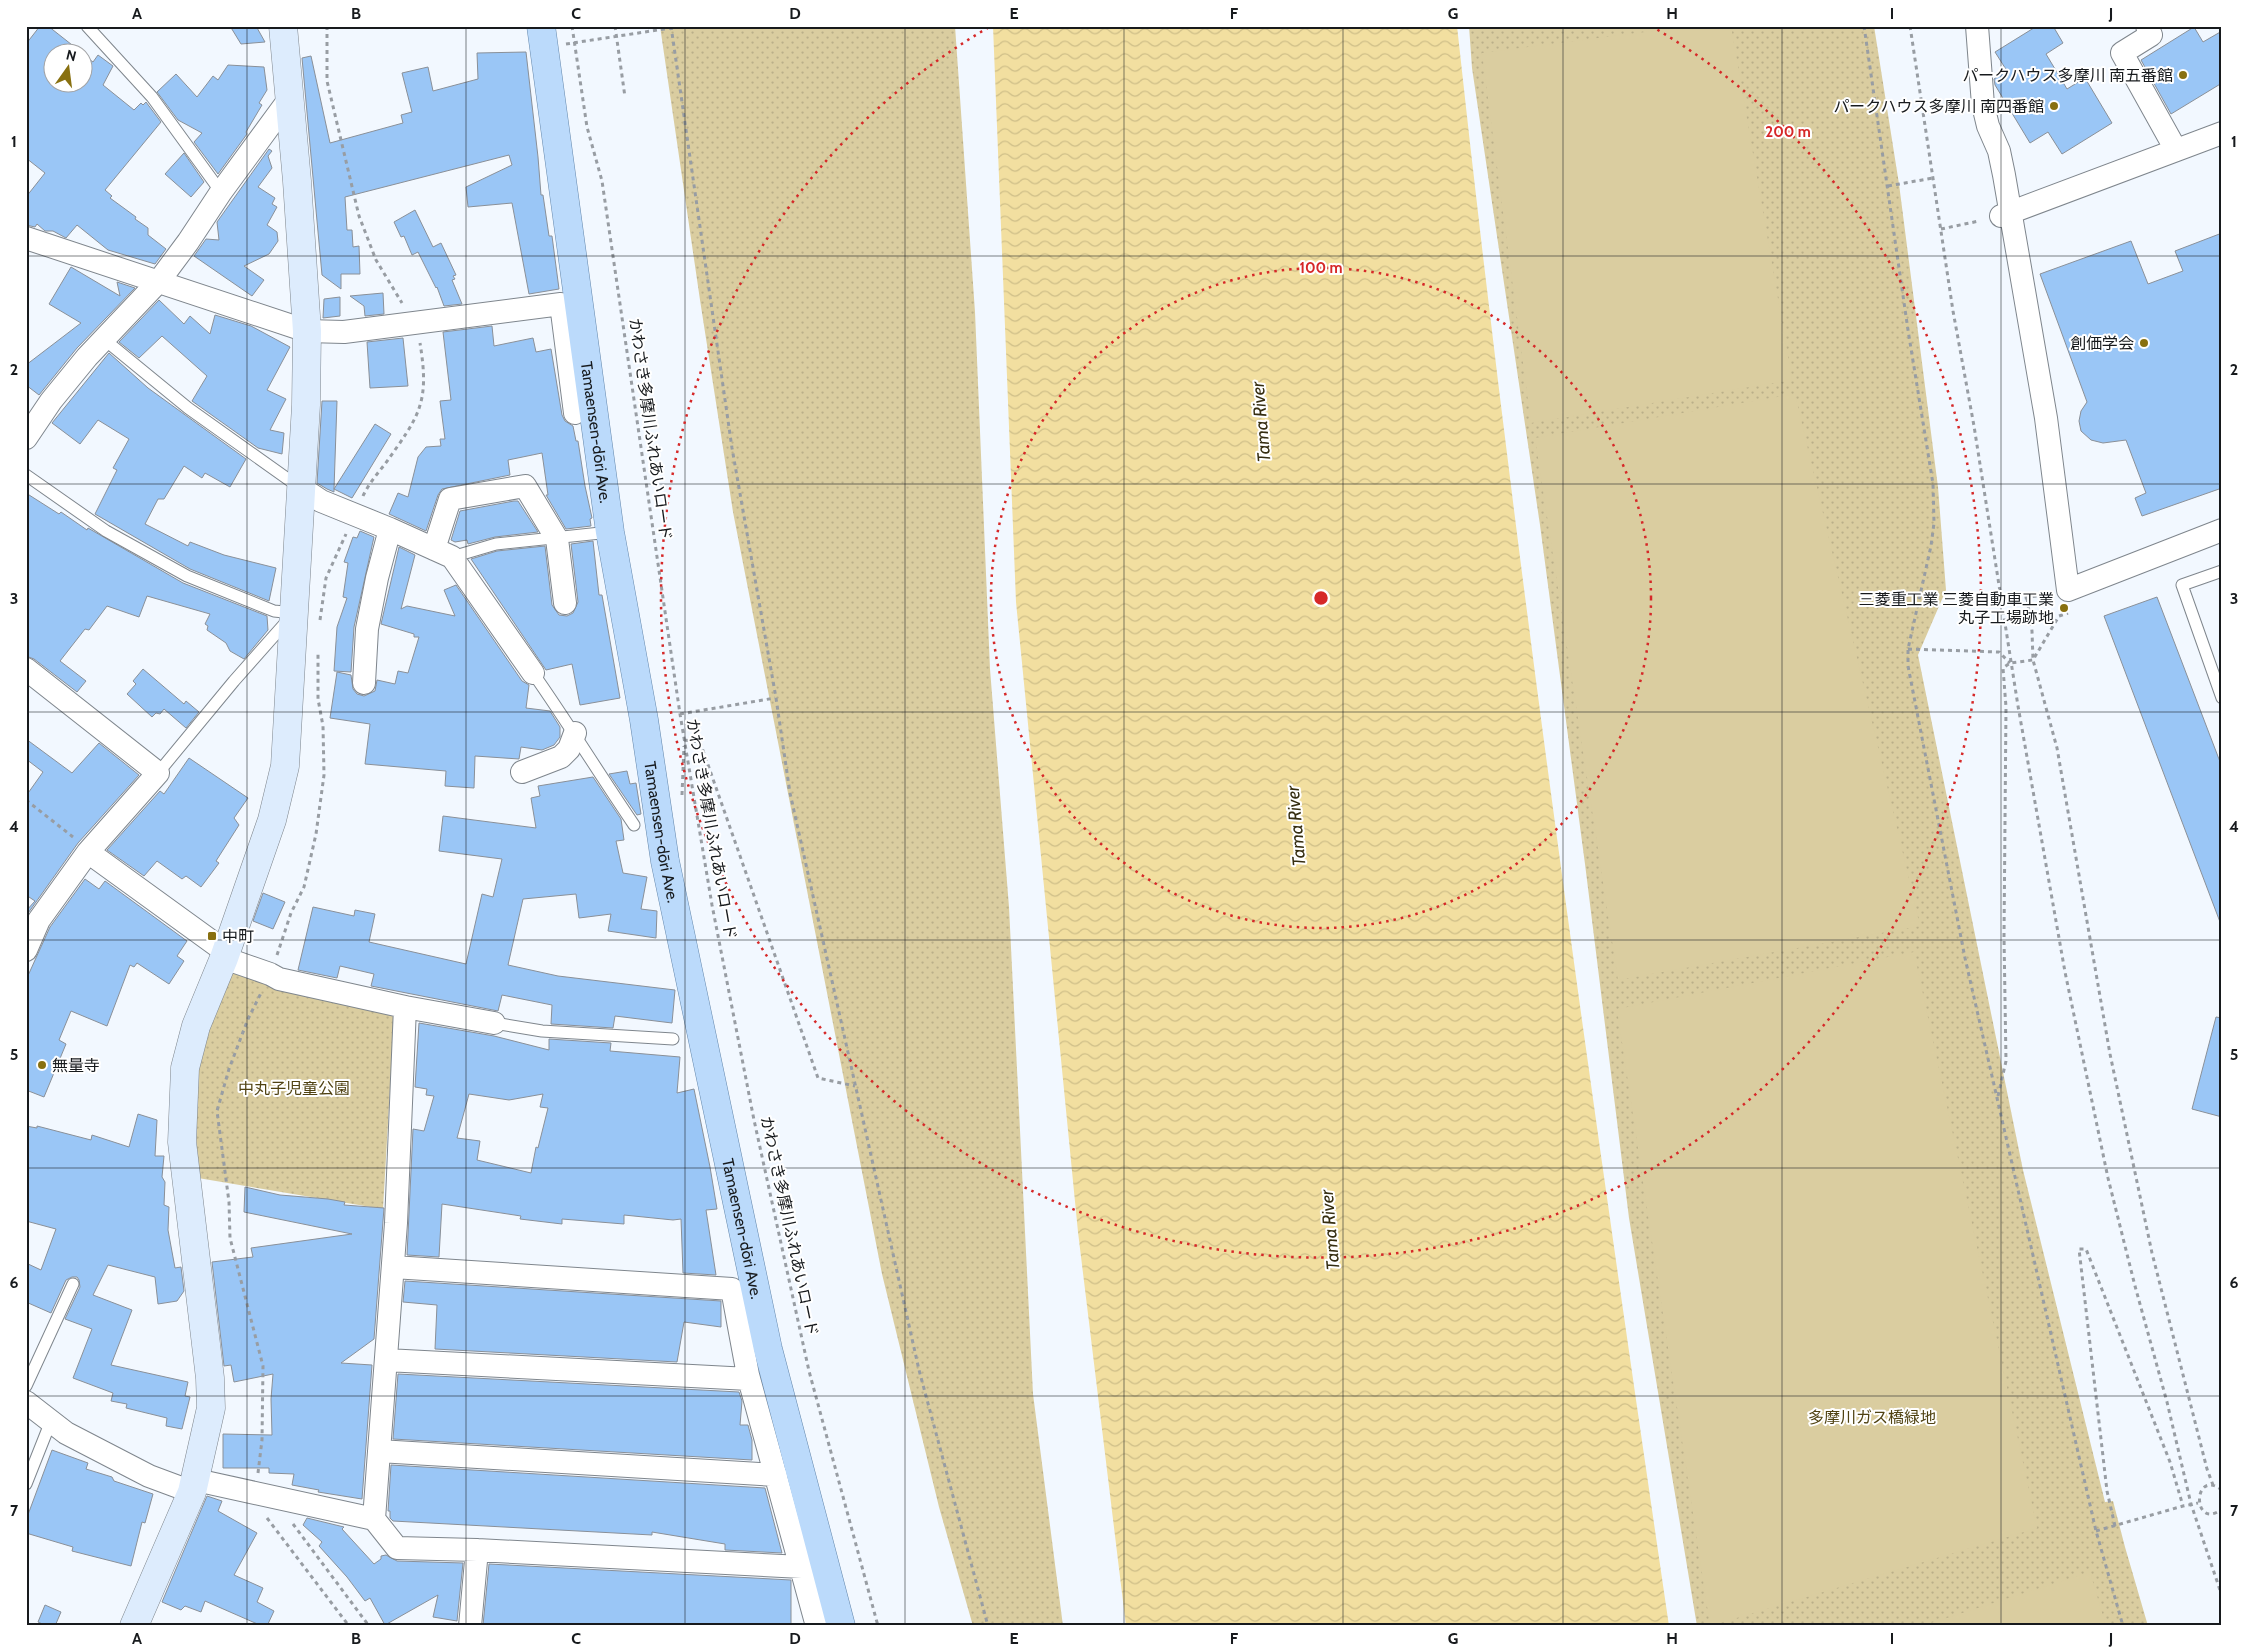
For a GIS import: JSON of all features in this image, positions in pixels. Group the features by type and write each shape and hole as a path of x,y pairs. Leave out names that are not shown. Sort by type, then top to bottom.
{"main road":[{"name":"Tamaensen-dōri Ave.","path":"541,26 610,532 644,720 665,861 768,1349 841,1626"}],"street":[{"path":"134,1626 194,1486 211,1408 210,1378 182,1142 185,1068 196,1026 225,955 280,792 285,766 306,404 307,331 297,181 283,26"},
{"path":"2147,26 2151,35 2122,53 2176,150"},
{"path":"1982,27 1983,105 1988,126 1999,151 2005,215 2046,418 2068,590 2222,530"},
{"path":"26,438 51,401 87,357 159,281 290,98"},
{"path":"2005,215 2222,133"},
{"path":"26,238 307,331 344,332 561,304 575,413"},
{"path":"443,553 450,499 525,486 557,539 565,603"},
{"path":"300,487 321,501 443,553 533,674"},
{"path":"364,684 367,629 376,578 390,530"},
{"path":"26,669 158,773 89,851 39,920 26,950"},
{"path":"522,772 562,757 569,749 575,733"},
{"path":"89,851 225,955 279,979 405,1007 494,1023"},
{"path":"374,1518 393,1267 405,1007"},
{"path":"393,1267 732,1289 749,1379 817,1626"},
{"path":"386,1360 749,1379"},
{"path":"26,1402 66,1433 150,1476 194,1486 268,1496 374,1518 397,1548 476,1550 802,1567"},
{"path":"379,1451 776,1475"},
{"path":"470,1626 476,1550"}],"lane":[{"path":"87,26 152,97 221,192"},
{"path":"105,340 188,408 300,487"},
{"path":"26,474 106,532 187,576 274,611 294,613"},
{"path":"443,553 496,544 610,532"},
{"path":"2222,571 2182,585 2222,698"},
{"path":"158,773 234,681 294,613"},
{"path":"533,674 575,733 584,752 634,825"},
{"path":"494,1023 542,1031 673,1039"},
{"path":"26,1386 73,1284"},
{"path":"26,1484 51,1421"}],"path":[{"name":"かわさき多摩川ふれあいロード","path":"572,26 587,127 602,181 680,714 712,905 754,1120 809,1371 878,1626"},
{"path":"615,26 625,97"},
{"path":"1864,26 1908,330 1933,484 1934,503 1930,546 1908,648 1908,666 1958,921 2042,1301 2096,1531 2123,1626"},
{"path":"1910,26 1932,178 1989,517 2010,663 2048,885 2085,1072 2135,1286 2167,1402 2191,1504 2222,1596"},
{"path":"574,43 671,27 732,448 776,698 790,793 919,1370 988,1626"},
{"path":"1888,186 1932,178"},
{"path":"1941,229 1974,223"},
{"path":"2001,602 2034,597"},
{"path":"2027,598 2032,631 2033,660 2057,748 2110,1054 2152,1253 2207,1469 2213,1485 2222,1490"},
{"path":"2033,660 2060,616 2077,610"},
{"path":"1908,648 1999,652 2010,663"},
{"path":"1998,1097 2006,1061 2004,937 2006,707 2002,679 2003,668 2010,663 2033,660"},
{"path":"680,714 776,698"},
{"path":"684,739 700,742 818,1078 855,1086"},
{"path":"26,800 89,851"},
{"path":"2115,1526 2107,1491 2079,1249 2086,1248 2170,1462 2183,1506"},
{"path":"2198,1504 2201,1490 2204,1487 2213,1485"},
{"path":"268,1496 264,1513 349,1626"},
{"path":"268,1496 285,1514 369,1626"},
{"path":"2096,1531 2191,1504 2198,1504 2208,1513 2222,1510"}],"green space":[{"path":"660,26 955,26 975,312 990,669 1009,907 1033,1394 1063,1626 973,1626 939,1507 882,1274 733,512"},
{"name":"多摩川ガス橋緑地","path":"1469,26 1874,26 1899,184 1938,487 1946,590 1918,655 2023,1170 2105,1502 2113,1501 2148,1626 1697,1626 1629,1218 1540,525 1472,68"},
{"path":"1692,26 1731,26 1792,380 1531,423 1482,53"},
{"path":"1795,394 1920,926 1618,980 1535,438"},
{"path":"1914,952 2037,1528 1710,1626 1617,1009"},
{"name":"中丸子児童公園","path":"231,969 390,1011 394,1019 383,1209 198,1178 196,1115 201,1052 213,1006"},
{"path":"2090,1572 2106,1626 1922,1626"}],"water":[{"name":"Tama River","path":"993,26 1457,26 1529,627 1611,1227 1669,1626 1126,1626 1078,1232 1016,602"}],"building":[{"path":"40,26 48,26 68,42 42,42 42,92 92,92 92,61 98,55 113,66 103,85 134,110 141,103 143,105 146,102 161,122 105,190 112,196 110,198 148,228 148,235 166,249 155,264 108,250 77,225 66,238 53,231 45,231 37,224 35,227 26,225 26,197 45,173 26,158 26,44"},
{"path":"230,26 256,26 265,42 241,44"},
{"name":"パークハウス多摩川 南四番館","path":"2037,26 2053,26 2063,43 2046,54 2067,89 2085,78 2112,123 2062,154 2048,132 2030,143 1995,85 1994,79 2007,71 1995,52"},
{"name":"パークハウス多摩川 南五番館","path":"2194,27 2203,42 2222,31 2222,83 2171,114 2141,60"},
{"path":"526,52 541,195 543,195 549,236 552,236 559,289 529,294 512,203 468,207 466,187 512,165 509,155 345,197 347,230 352,230 353,247 359,246 360,274 341,274 341,289 322,275 302,58 311,56 330,143 403,123 401,115 412,112 402,73 428,67 433,91 478,79 477,53"},
{"path":"228,65 264,67 267,90 259,103 262,105 246,132 247,134 218,174 194,142 202,133 178,120 157,92 176,74 197,97 213,76 218,80"},
{"path":"269,149 272,151 268,156 272,168 258,187 275,198 272,204 277,207 267,225 277,232 278,241 269,254 244,266 264,280 252,296 194,256 206,239 219,240 217,222"},
{"path":"184,153 204,182 191,197 165,174"},
{"path":"415,210 433,247 441,243 456,275 453,276 455,279 452,280 462,304 444,306 437,287 418,252 412,255 404,236 401,237 394,222"},
{"name":"創価学会","path":"2222,233 2222,488 2142,516 2135,498 2146,493 2126,440 2103,443 2091,440 2081,431 2079,421 2081,411 2087,402 2040,274 2131,241 2148,284 2183,271 2175,251"},
{"path":"71,267 120,296 117,282 135,288 77,348 39,395 26,385 26,365 81,323 49,304"},
{"path":"383,293 384,314 365,316 364,306 350,296"},
{"path":"340,297 340,316 323,318 324,299"},
{"path":"159,300 184,324 190,316 210,334 215,315 251,326 290,347 267,390 286,399 270,430 284,433 282,454 258,448 192,401 207,376 162,336 139,358 119,342"},
{"path":"492,326 494,346 533,338 536,352 551,349 562,415 565,421 573,426 576,441 578,441 592,518 590,519 591,526 566,529 546,495 548,495 542,453 508,460 510,475 442,489 438,495 426,531 389,514 398,493 408,497 418,457 426,447 441,446 440,439 445,439 440,401 451,400 443,332"},
{"path":"403,338 408,386 370,388 367,342"},
{"path":"109,353 148,388 246,459 230,487 205,473 202,478 184,466 164,499 158,499 145,524 188,546 190,542 224,555 276,568 269,601 190,569 95,514 117,470 113,468 129,439 98,420 80,444 52,423"},
{"path":"322,401 337,401 334,492 317,483"},
{"path":"375,424 391,434 352,498 334,489"},
{"path":"26,493 59,514 61,512 87,530 88,528 183,583 267,616 268,630 244,659 230,651 226,643 207,630 208,626 205,624 210,614 147,596 139,617 107,606 89,630 85,629 60,661 86,681 77,692 34,659 26,656"},
{"path":"518,501 538,532 495,537 468,544 467,540 455,542 451,540 460,511"},
{"path":"360,531 374,537 354,627 351,672 334,671 337,627 347,598 343,597 348,563 344,562 353,537 357,538"},
{"path":"593,541 599,595 602,595 620,698 580,705 572,664 546,670 471,559 497,551 545,546 552,605 559,615 567,616 573,613 578,602 571,544"},
{"path":"399,547 415,555 401,609 407,606 455,616 444,590 456,585 522,681 529,685 526,708 550,711 560,727 560,737 554,745 542,750 521,747 519,759 475,756 474,788 445,786 446,771 365,764 370,724 330,718 337,672 351,675 353,689 357,694 364,696 375,691 377,680 395,684 398,671 408,673 419,637 414,637 414,634 381,624"},
{"path":"2157,597 2222,767 2222,922 2220,922 2104,616"},
{"path":"143,669 184,704 186,701 199,712 186,728 164,709 160,714 156,713 152,717 127,694 136,684 133,681"},
{"path":"26,739 72,773 99,743 139,775 78,843 26,916 26,911 35,901 26,895 26,796 43,772 26,759"},
{"path":"189,758 248,798 234,818 239,825 216,861 219,863 201,887 186,876 182,879 157,861 144,876 107,850 160,791 164,794"},
{"path":"627,771 630,784 636,783 641,814 637,815 609,774"},
{"path":"593,777 621,819 624,840 616,841 623,873 647,877 641,909 657,911 656,938 608,931 611,914 579,918 576,894 523,899 508,965 558,976 675,990 672,1023 615,1016 613,1028 551,1024 552,1005 502,995 498,1011 371,986 374,974 340,966 337,978 298,970 313,907 354,916 355,910 375,914 369,942 466,964 482,894 493,897 502,859 439,851 443,816 536,828 531,798 540,796 538,786"},
{"path":"85,879 99,889 105,881 187,941 177,956 184,961 169,984 137,963 134,967 130,965 107,1026 71,1011 59,1040 66,1044 44,1097 26,1090 26,980 50,927"},
{"path":"263,893 285,902 273,929 253,921"},
{"path":"2216,1017 2222,1018 2222,1117 2192,1109"},
{"path":"419,1023 494,1036 549,1050 549,1039 611,1043 610,1051 680,1057 677,1093 694,1089 717,1209 706,1210 716,1275 683,1273 681,1219 673,1220 624,1215 624,1224 562,1219 562,1224 520,1219 521,1216 442,1204 439,1257 407,1255 413,1129 424,1131 434,1096 426,1095 427,1089 415,1087","holes":["469,1094 509,1100 543,1094 540,1107 548,1108 538,1148 536,1147 531,1173 477,1160 480,1141 457,1138"]},
{"path":"138,1114 157,1120 155,1156 164,1156 162,1177 165,1182 164,1205 169,1207 168,1230 175,1268 181,1267 184,1291 177,1301 158,1304 155,1277 108,1265 93,1295 132,1310 111,1365 188,1382 185,1396 190,1397 182,1429 166,1426 167,1418 126,1408 127,1404 111,1401 113,1393 73,1378 92,1329 65,1319 80,1287 77,1277 66,1280 51,1313 26,1302 26,1263 41,1270 56,1229 26,1221 26,1126 37,1128 37,1126 91,1140 92,1135 129,1147"},
{"path":"245,1187 280,1195 345,1202 344,1205 384,1208 374,1339 341,1363 372,1365 362,1499 318,1492 319,1490 292,1485 294,1474 269,1473 269,1468 223,1468 223,1434 272,1435 271,1399 273,1374 234,1382 231,1365 224,1366 212,1262 253,1257 251,1248 352,1234 244,1212"},
{"path":"405,1281 721,1301 721,1327 684,1322 677,1362 435,1349 437,1305 403,1302"},
{"path":"398,1374 739,1392 742,1401 740,1425 748,1425 752,1440 752,1460 393,1439"},
{"path":"52,1450 88,1463 86,1469 112,1477 114,1481 153,1494 145,1523 142,1522 131,1566 72,1551 73,1547 26,1533 26,1520"},
{"path":"391,1465 765,1488 782,1553 725,1550 725,1544 652,1532 652,1535 393,1521 390,1518 390,1511 388,1511"},
{"path":"207,1496 222,1501 218,1511 257,1533 234,1575 263,1588 257,1602 274,1611 267,1626 262,1626 205,1601 201,1612 185,1606 181,1610 162,1602"},
{"path":"307,1518 344,1527 342,1529 374,1564 381,1559 381,1556 386,1555 397,1561 463,1563 457,1621 433,1617 438,1595 385,1625 370,1598 365,1601 347,1577 319,1546 322,1542 303,1525"},
{"path":"489,1564 791,1580 791,1626 483,1625"},
{"path":"45,1605 61,1612 55,1626 47,1626 38,1622"}],"place":[{"name":"パークハウス多摩川 南五番館","path":"2183,75"},
{"name":"パークハウス多摩川 南四番館","path":"2054,106"},
{"name":"創価学会","path":"2144,343"},
{"name":"三菱重工業 三菱自動車工業 丸子工場跡地","path":"2064,608"},
{"name":"中町","path":"212,936"},
{"name":"無量寺","path":"42,1065"}]}
